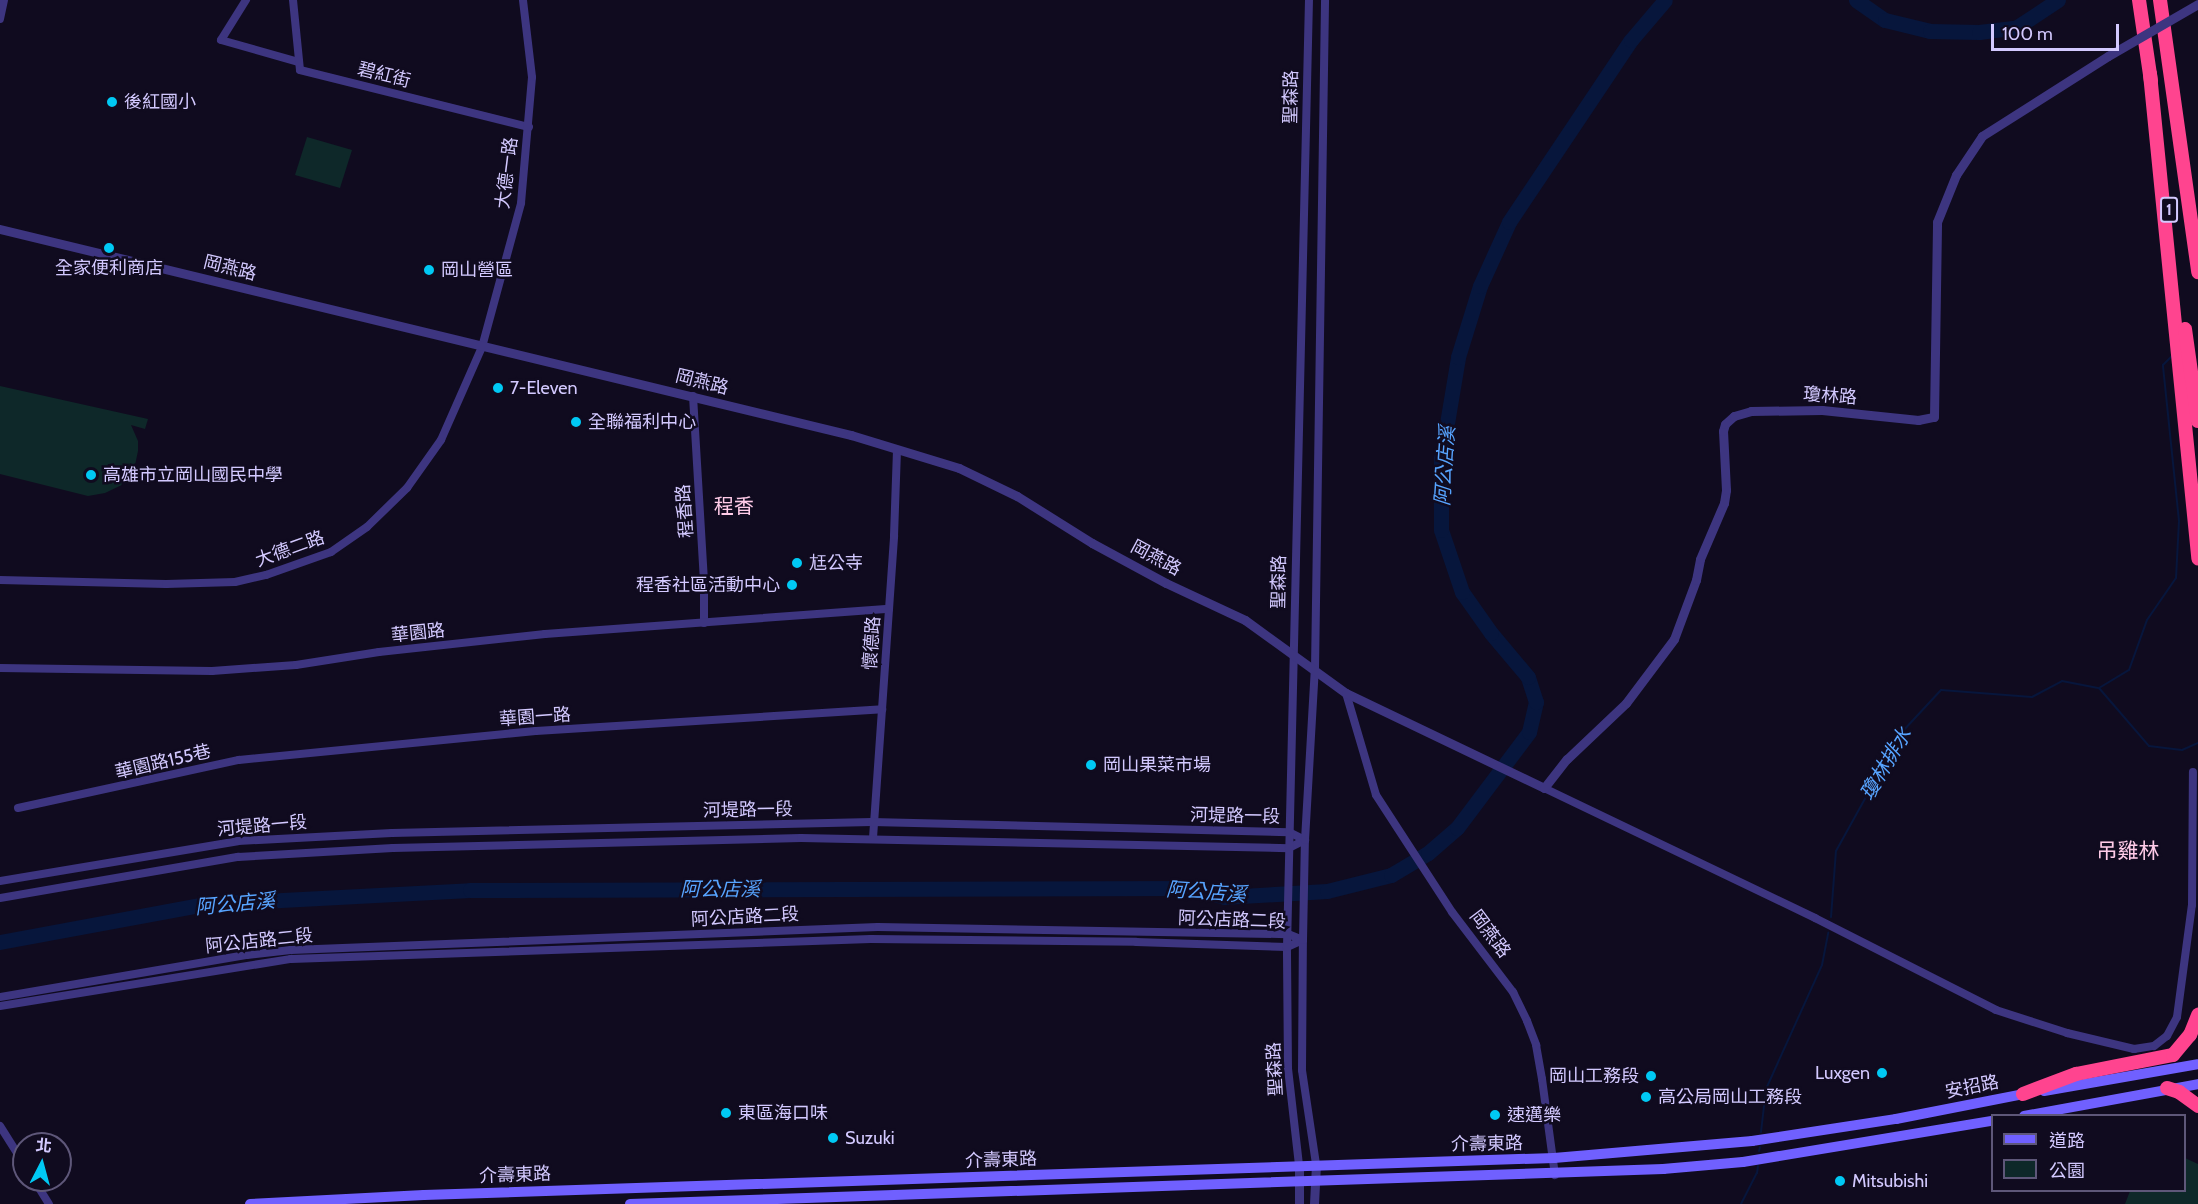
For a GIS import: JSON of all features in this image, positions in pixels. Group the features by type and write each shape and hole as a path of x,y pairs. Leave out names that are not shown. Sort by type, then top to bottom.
{"highway":[{"name":"1","path":"2139,0 2198,421"},
{"name":"1","path":"2160,0 2198,273"},
{"path":"2150,74 2198,559"},
{"path":"2023,1094 2076,1074 2173,1055 2190,1035 2198,1015"},
{"path":"2167,1088 2179,1092 2198,1106"}],"main road":[{"name":"安招路","path":"1752,1141 1896,1119 2023,1094 2198,1064"},
{"path":"2034,1114 2198,1084"},
{"name":"安招路","path":"1743,1161 1991,1121"},
{"path":"1779,1137 1782,1155"},
{"name":"介壽東路","path":"250,1204 1316,1164 1554,1158 1752,1141"},
{"path":"1688,1148 1689,1167"},
{"name":"介壽東路","path":"630,1204 1314,1180 1555,1175 1689,1167 1743,1161"}],"street":[{"path":"0,19 4,0"},
{"path":"246,0 221,40 299,62 293,0"},
{"name":"大德一路","path":"482,347 521,203 532,77 523,0"},
{"name":"聖森路","path":"1299,1165 1288,1069 1287,947 1292,654 1309,0"},
{"name":"聖森路","path":"1316,1164 1302,1070 1302,940 1315,669 1325,0"},
{"name":"瓊林路","path":"1544,788 1567,759 1626,703 1674,639 1696,580 1700,559 1724,503 1726,490 1723,431 1725,424 1734,416 1751,411 1822,410 1918,420 1934,417 1937,222 1956,175 1983,135 2108,56 2198,4"},
{"name":"碧紅街","path":"299,62 300,70 529,127"},
{"name":"岡燕路","path":"0,229 693,396 959,468 1017,496 1092,543 1166,583 1245,620 1346,693 1544,788"},
{"name":"大德二路","path":"0,580 166,584 235,582 321,557 367,527 407,488 441,440 482,347"},
{"name":"程香路","path":"693,396 704,579 704,623"},
{"name":"懷德路","path":"873,838 872,822 890,609 897,450"},
{"name":"華園路","path":"0,669 213,671 296,665 380,652 531,636 890,609"},
{"name":"岡燕路","path":"1346,693 1376,795 1430,880 1513,992 1527,1021 1536,1046 1555,1175"},
{"name":"華園一路","path":"239,760 536,731 882,709"},
{"name":"華園路155巷","path":"18,808 93,794 239,760"},
{"path":"1544,788 1825,923 1996,1010 2067,1033 2134,1049 2154,1046 2167,1036 2177,1017 2193,887 2193,772"},
{"name":"河堤路一段","path":"0,881 238,841 392,833 872,822 1289,832 1305,840"},
{"name":"河堤路一段","path":"0,898 238,857 393,848 873,838 1289,848 1305,840"},
{"name":"阿公店路二段","path":"0,997 236,957 291,950 867,928 1288,934 1302,940"},
{"name":"阿公店路二段","path":"0,1006 291,959 871,939 1136,942 1287,947 1302,940"},
{"path":"0,1126 12,1145"},
{"path":"1314,1204 1316,1164"},
{"path":"1299,1165 1299,1204"}],"green space":[{"path":"307,137 352,150 340,188 295,175"},
{"path":"0,386 148,419 145,429 131,425 138,441 138,451 135,465 126,483 105,493 88,496 0,474"},
{"path":"2186,1158 2198,1164 2198,1204 2125,1204 2130,1192 2186,1192"}],"waterway":[{"name":"阿公店溪","path":"0,942 205,904 470,890 1186,888 1224,897 1327,891 1391,875 1428,853 1457,828 1529,732 1536,702 1528,677 1491,633 1462,592 1441,530 1441,459 1458,357 1480,286 1509,222 1631,40 1665,0"},
{"name":"阿公店溪","path":"1856,0 1885,20 1930,31 1979,32 2017,27 2058,0"},
{"path":"2099,688 2129,670 2147,620 2176,578 2179,521 2163,365 2172,356"},
{"name":"瓊林排水","path":"1831,917 1836,851 1902,732 1941,690 2032,697 2062,681 2099,688 2149,746 2182,750 2198,743"},
{"name":"瓊林排水","path":"1761,1132 1766,1089 1822,965 1828,933"},
{"name":"瓊林排水","path":"1759,1151 1760,1147"},
{"name":"瓊林排水","path":"1741,1204 1757,1173 1758,1166"}],"place":[{"name":"後紅國小","path":"112,102"},
{"name":"全家便利商店","path":"109,248"},
{"name":"岡山營區","path":"429,270"},
{"name":"7-Eleven","path":"498,388"},
{"name":"全聯福利中心","path":"576,422"},
{"name":"高雄市立岡山國民中學","path":"91,475"},
{"name":"尪公寺","path":"797,563"},
{"name":"程香社區活動中心","path":"792,585"},
{"name":"岡山果菜市場","path":"1091,765"},
{"name":"Luxgen","path":"1882,1073"},
{"name":"岡山工務段","path":"1651,1076"},
{"name":"高公局岡山工務段","path":"1646,1097"},
{"name":"東區海口味","path":"726,1113"},
{"name":"速邁樂","path":"1495,1115"},
{"name":"Suzuki","path":"833,1138"},
{"name":"Mitsubishi","path":"1840,1181"}],"district":[{"name":"程香","path":"734,506"},
{"name":"吊雞林","path":"2128,851"}]}
